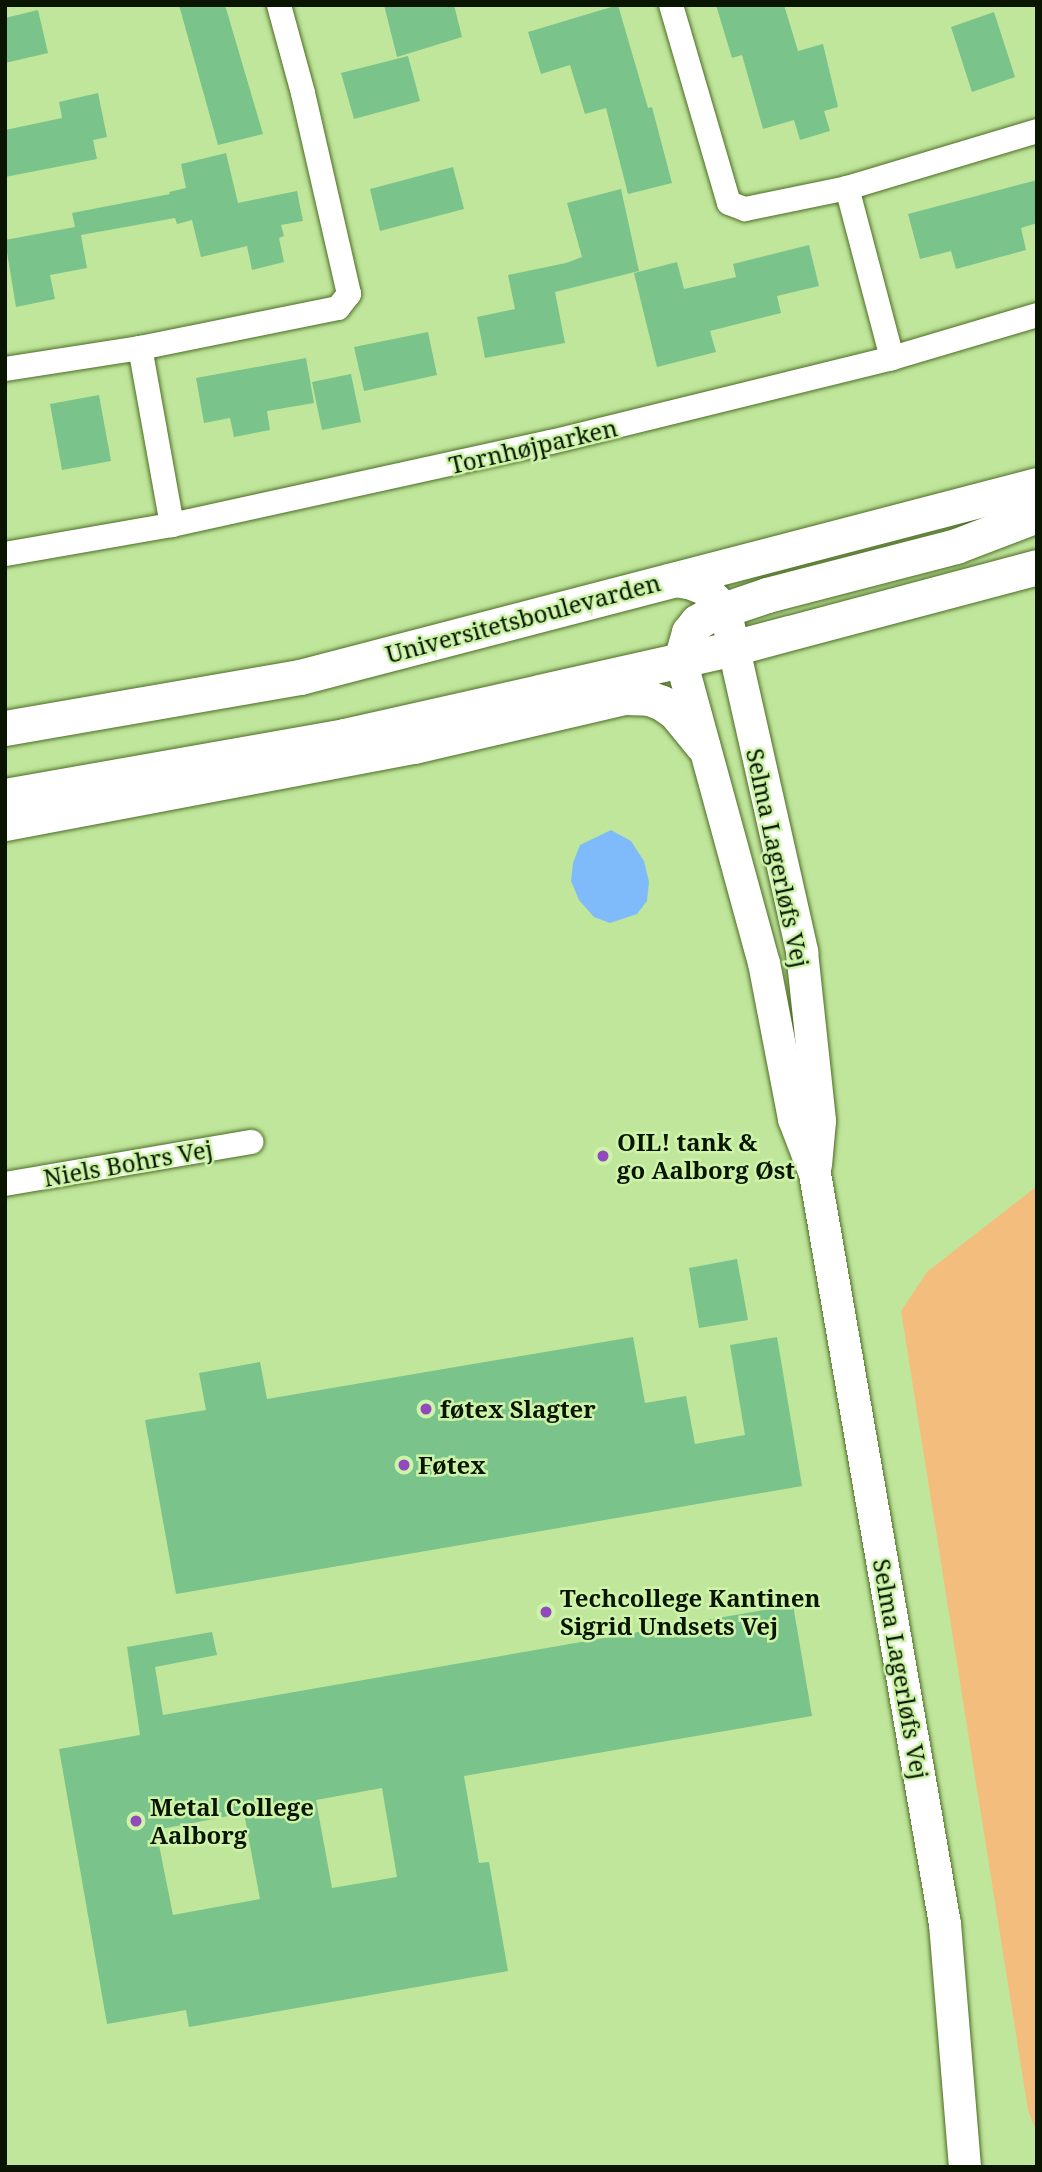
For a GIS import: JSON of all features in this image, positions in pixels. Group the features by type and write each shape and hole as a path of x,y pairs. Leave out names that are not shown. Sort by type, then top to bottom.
{"main road":[{"name":"Universitetsboulevarden","path":"5,728 300,677 1037,485"},
{"path":"681,660 689,632 697,622 725,609 956,546 1037,515"},
{"path":"5,796 344,736 733,648 1037,567"},
{"path":"5,823 414,746 625,697 649,698 662,703 675,712 702,745"}],"street":[{"path":"5,369 140,348 338,308 349,294 303,93 279,5"},
{"path":"671,5 729,203 745,209 847,188 1037,131"},
{"path":"847,188 892,358"},
{"name":"Tornhøjparken","path":"5,554 172,525 525,448 892,358 1037,315"},
{"path":"140,348 172,525"},
{"path":"669,580 690,583 706,590 725,609"},
{"name":"Selma Lagerløfs Vej","path":"725,609 802,952 820,1121 816,1174"},
{"name":"Selma Lagerløfs Vej","path":"681,660 702,745 764,963 794,1119 816,1174 945,1924 965,2167"},
{"name":"Niels Bohrs Vej","path":"5,1184 251,1142"}],"shaded area":[{"path":"1037,1186 1037,2133 1028,2110 901,1311 927,1272"}],"water":[{"path":"611,830 631,841 644,861 649,882 647,901 637,914 610,923 594,917 579,900 571,881 573,863 580,845"}],"building":[{"path":"179,5 225,5 263,134 218,145"},
{"path":"384,5 454,5 462,37 397,57"},
{"path":"618,5 648,108 652,107 672,183 628,194 606,108 585,114 570,65 541,74 528,32"},
{"path":"716,5 784,5 798,51 823,44 838,107 824,111 830,131 800,140 794,120 763,129 742,55 732,58"},
{"path":"38,10 48,53 5,63 5,18"},
{"path":"994,12 1015,77 972,92 951,27"},
{"path":"408,56 420,101 354,119 341,73"},
{"path":"98,93 107,137 93,140 97,159 5,177 5,130 62,118 59,102"},
{"path":"226,153 238,203 297,191 303,221 281,225 284,236 279,238 284,262 252,270 247,246 201,257 192,220 177,224 175,218 81,235 87,268 50,275 55,299 16,307 5,240 75,227 72,213 170,194 169,192 186,188 181,164"},
{"path":"453,167 464,209 380,231 370,189"},
{"path":"1037,180 1037,223 1021,228 1026,250 956,269 951,251 920,259 908,214"},
{"path":"621,189 639,271 555,292 565,343 485,358 477,317 515,309 508,275 582,257 567,203"},
{"path":"809,245 819,286 777,296 781,313 710,331 716,352 657,367 634,273 677,262 684,289 736,277 733,264"},
{"path":"428,332 437,375 364,391 354,347"},
{"path":"306,358 314,403 267,411 270,430 234,437 230,418 204,423 196,378"},
{"path":"351,374 361,422 322,430 312,382"},
{"path":"99,395 111,461 62,470 50,404"},
{"path":"737,1259 748,1320 699,1328 689,1268"},
{"name":"Føtex","path":"633,1337 645,1403 686,1396 695,1444 745,1435 730,1345 777,1337 802,1486 176,1594 145,1420 206,1410 199,1373 260,1362 267,1399"},
{"name":"Metal College Aalborg","path":"793,1605 812,1716 464,1776 479,1863 489,1862 508,1971 189,2027 186,2010 107,2024 59,1749 140,1735 127,1647 212,1632 217,1655 155,1667 163,1715","holes":["382,1788 397,1877 332,1888 316,1800","244,1813 260,1899 173,1915 156,1830"]}],"place":[{"name":"OIL! tank & go Aalborg Øst","path":"603,1156"},
{"name":"føtex Slagter","path":"426,1409"},
{"name":"Føtex","path":"404,1465"},
{"name":"Techcollege Kantinen Sigrid Undsets Vej","path":"546,1612"},
{"name":"Metal College Aalborg","path":"136,1821"}]}
